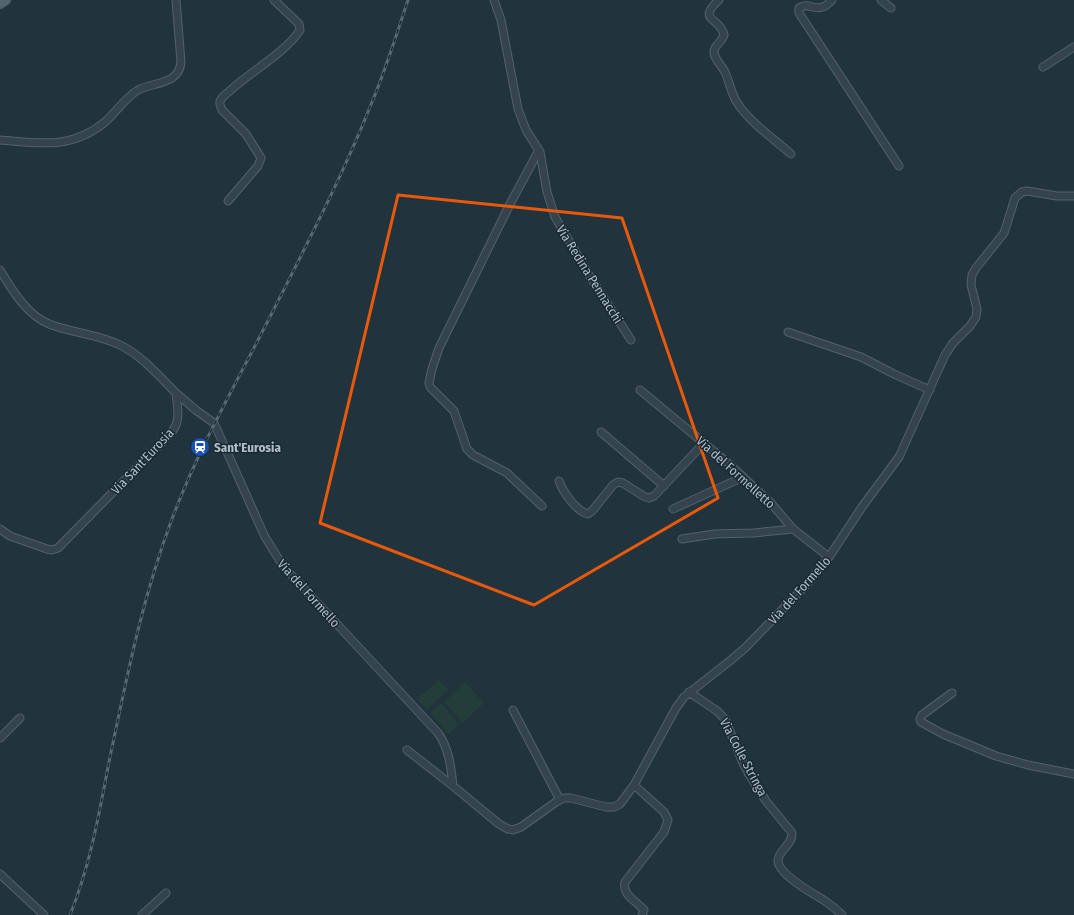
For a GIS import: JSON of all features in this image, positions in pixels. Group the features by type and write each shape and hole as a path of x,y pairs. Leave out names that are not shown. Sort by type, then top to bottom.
{"main road":[{"path":"0,4 6,0"}],"street":[{"path":"0,140 50,143 78,138 104,122 136,92 144,88 163,83 174,76 179,71 181,62 176,0"},
{"path":"228,201 258,166 261,158 248,136 222,110 220,101 235,86 278,52 300,30 299,24 274,0"},
{"name":"Via Redina Pennacchi","path":"494,0 501,20 518,109 526,130 539,150 547,192 557,222 631,340"},
{"path":"719,0 708,11 710,16 721,28 724,34 723,39 714,51 715,57 723,70 741,108 792,154"},
{"path":"832,0 822,8 803,4 799,8 799,13 899,166"},
{"path":"881,0 891,8"},
{"path":"1043,67 1074,47"},
{"path":"539,150 510,204 439,348 429,384 431,390 454,411 465,445 469,451 473,455 507,473 542,506"},
{"name":"Via del Formello","path":"560,800 571,798 604,807 614,807 623,802 634,785 676,708 689,692 724,666 746,646 808,583 829,557 862,507 900,457 947,351 954,341 970,326 975,319 977,309 971,285 972,275 1002,236 1016,198 1022,192 1027,191 1057,196 1074,196"},
{"path":"0,270 20,300 38,318 51,324 121,345 149,366 176,393"},
{"path":"788,332 861,357 930,390"},
{"name":"Via del Formelletto","path":"640,390 743,477 773,505 793,529 829,557"},
{"name":"Via del Formello","path":"176,393 215,425 262,531 282,564 438,733 447,750 454,786"},
{"name":"Via Sant'Eurosia","path":"0,529 10,536 48,550 54,550 60,547 174,429 178,419 176,393"},
{"path":"601,432 664,486"},
{"path":"559,481 562,490 567,496 588,514 616,483 622,483 648,498 654,496 704,443"},
{"path":"673,509 743,477"},
{"path":"682,539 715,534 753,533 793,529"},
{"name":"Via Colle Stringa","path":"689,692 717,711 725,719 743,762 755,784 769,805 792,834 791,839 778,857 778,863 781,868 792,879 842,915"},
{"path":"952,693 922,715 920,719 921,722 943,734 996,756 1028,765 1074,774"},
{"path":"407,750 500,824 511,830 518,829 560,800 513,710"},
{"path":"0,738 20,718"},
{"path":"634,785 664,812 668,820 664,832 625,882 625,892 642,908 644,912 642,915"},
{"path":"0,874 44,915"},
{"path":"142,915 166,893"}],"highlighted area":[{"path":"398,195 622,218 718,498 534,605 320,523"}],"green space":[{"path":"439,680 448,690 427,709 417,699"},
{"path":"465,682 484,703 463,723 444,702"},
{"path":"442,703 459,725 448,734 430,713"}],"railway":[{"path":"70,915 83,878 98,820 122,701 143,609 161,549 172,519 194,466 299,261 348,159 381,81 408,0"}],"place":[{"name":"Sant'Eurosia","path":"200,447"}]}
